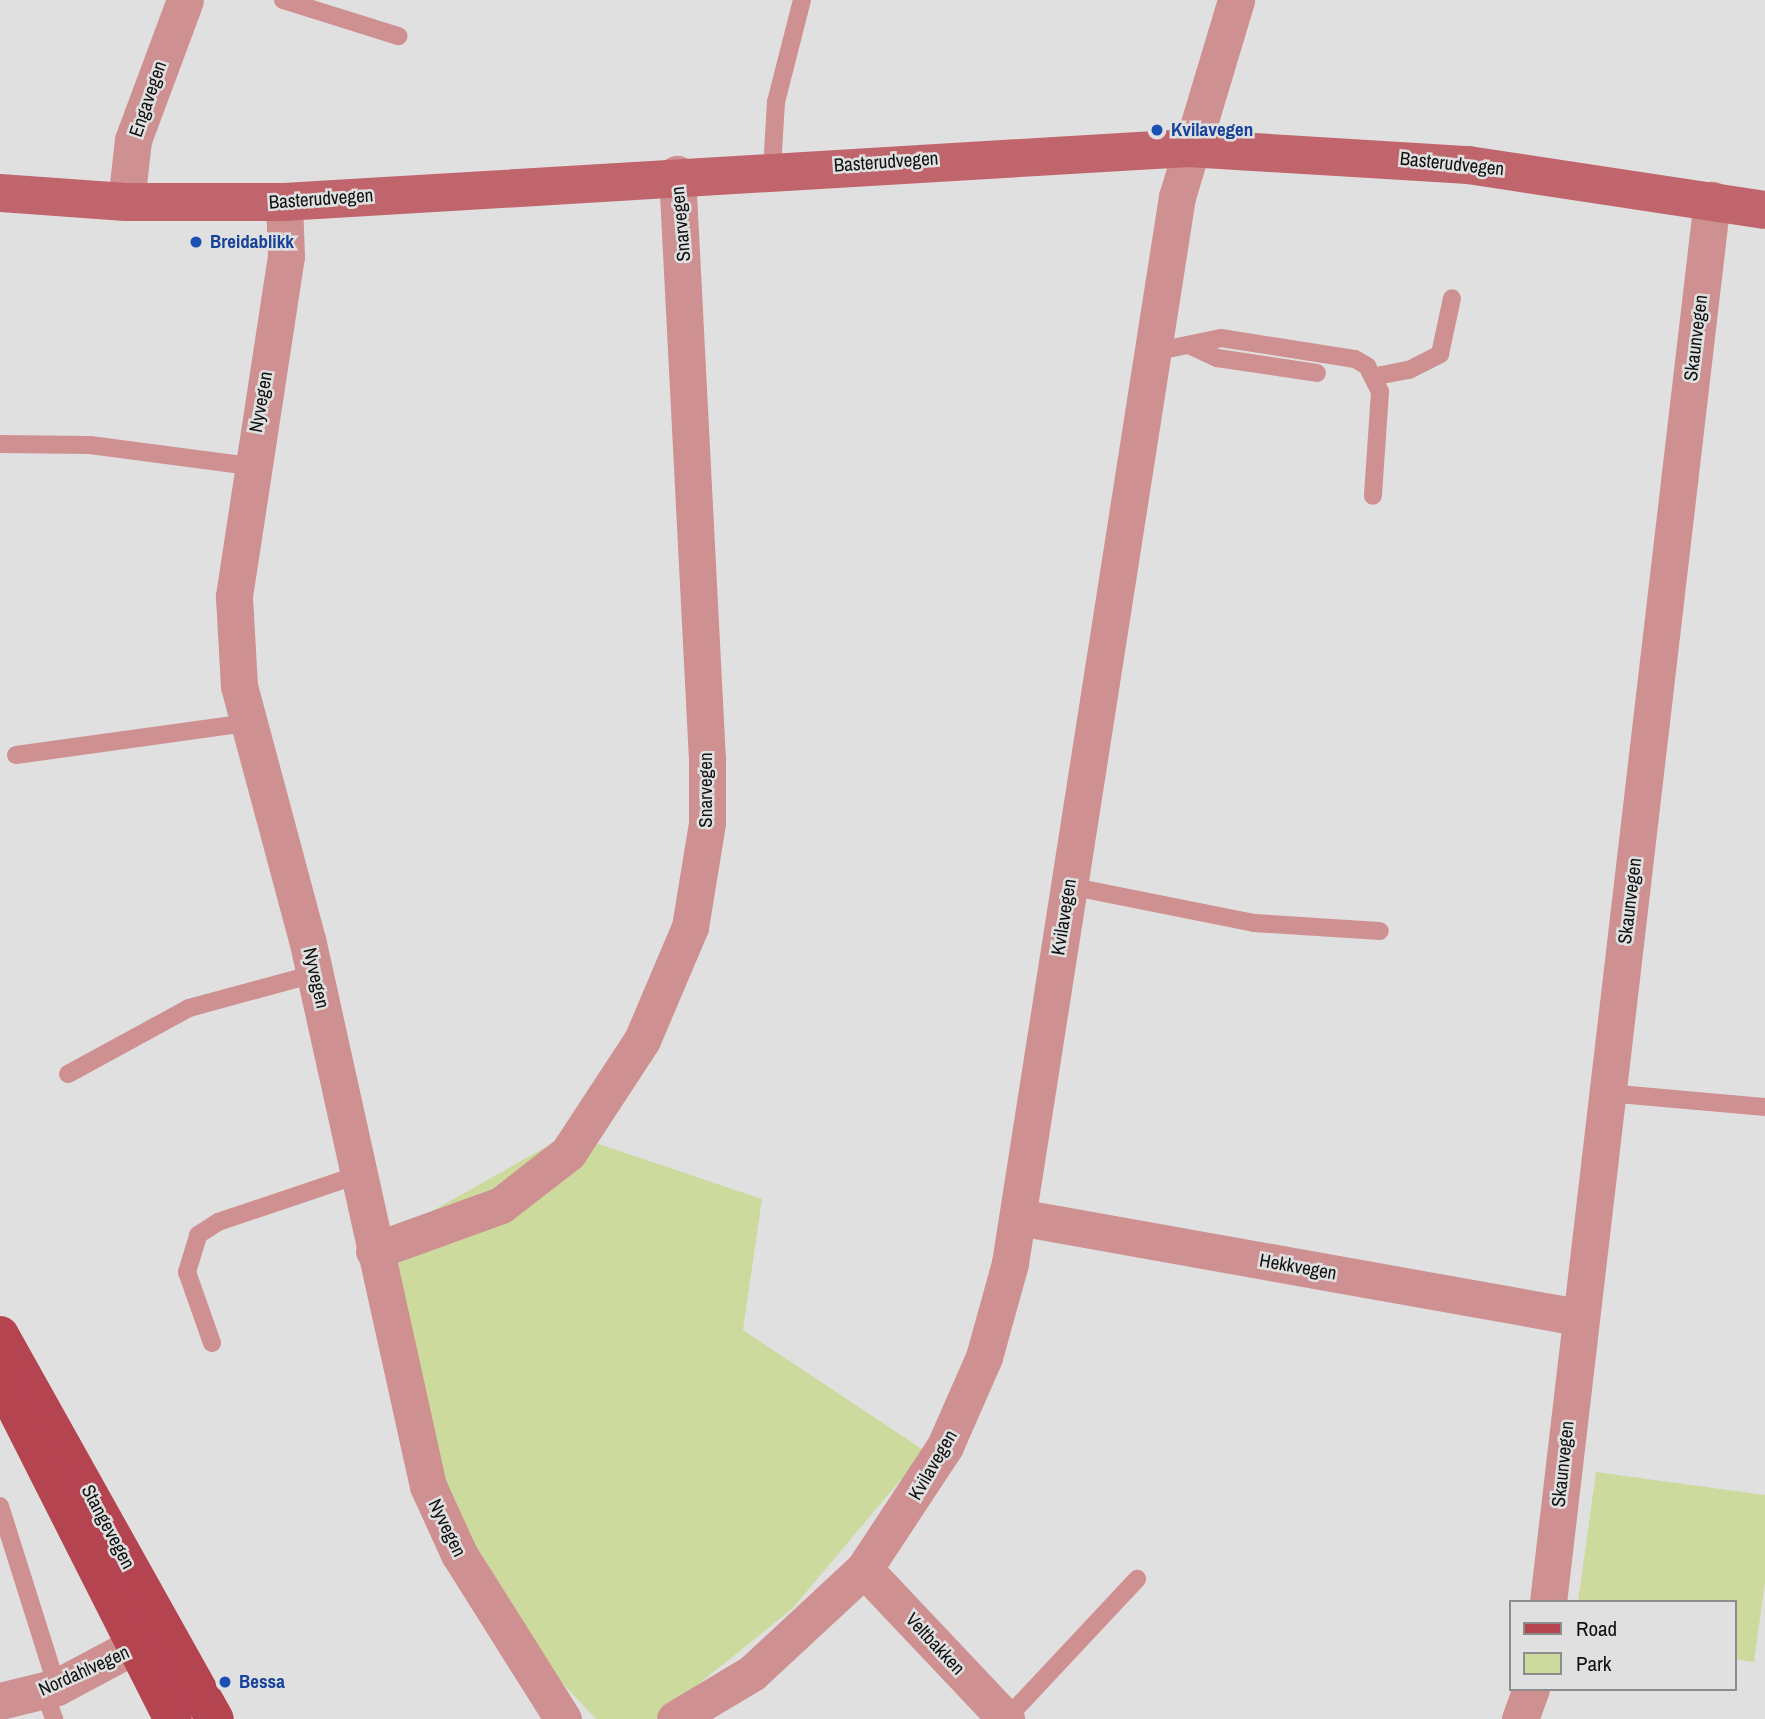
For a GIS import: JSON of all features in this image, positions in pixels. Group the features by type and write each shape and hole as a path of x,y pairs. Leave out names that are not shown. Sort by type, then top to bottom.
{"main road":[{"name":"Basterudvegen","path":"2,191 125,202 284,202 677,174 1188,148 1403,159 1712,200 1765,210"},
{"name":"Stangevegen","path":"0,1335 148,1640 173,1719"},
{"name":"Stangevegen","path":"0,1376 148,1640 215,1719"}],"street":[{"name":"Engavegen","path":"125,202 133,140 185,0"},
{"name":"Kvilavegen","path":"675,1719 752,1674 864,1569 905,1513 968,1398 1003,1297 1018,1217 1153,352 1188,148 1236,0"},
{"name":"Snarvegen","path":"374,1251 501,1205 568,1153 642,1040 691,926 707,823 706,760 677,174"},
{"name":"Skaunvegen","path":"1548,1600 1578,1317 1607,1093 1712,200"},
{"name":"Nyvegen","path":"284,202 286,256 250,466 234,597 234,652 246,723 314,974 407,1413 438,1514 563,1719"},
{"name":"Hekkvegen","path":"1018,1217 1578,1317"},
{"name":"Veltbakken","path":"864,1569 1006,1719"},
{"name":"Nordahlvegen","path":"0,1701 52,1699 148,1640"},
{"path":"1520,1719 1530,1691"}],"lane":[{"path":"283,0 398,36"},
{"path":"772,169 776,102 802,0"},
{"path":"1153,352 1221,338 1355,359 1377,376 1409,370 1440,354 1452,299"},
{"path":"1189,345 1217,358 1317,373"},
{"path":"1373,496 1377,376"},
{"path":"0,444 90,445 250,466"},
{"path":"16,755 246,723"},
{"path":"1069,886 1254,923 1380,931"},
{"path":"68,1074 190,1008 314,974"},
{"path":"1607,1093 1765,1107"},
{"path":"212,1343 187,1272 198,1236 218,1222 358,1175"},
{"path":"0,1506 52,1699"},
{"path":"1006,1719 1138,1579"}],"green space":[{"path":"569,1134 762,1199 743,1330 925,1451 792,1609 655,1719 596,1719 519,1637 404,1459 377,1242"},
{"path":"1596,1472 1765,1495 1765,1582 1754,1662 1737,1659 1737,1600 1578,1600"}],"place":[{"name":"Kvilavegen","path":"1157,130"},
{"name":"Breidablikk","path":"196,242"},
{"name":"Bessa","path":"225,1682"}]}
